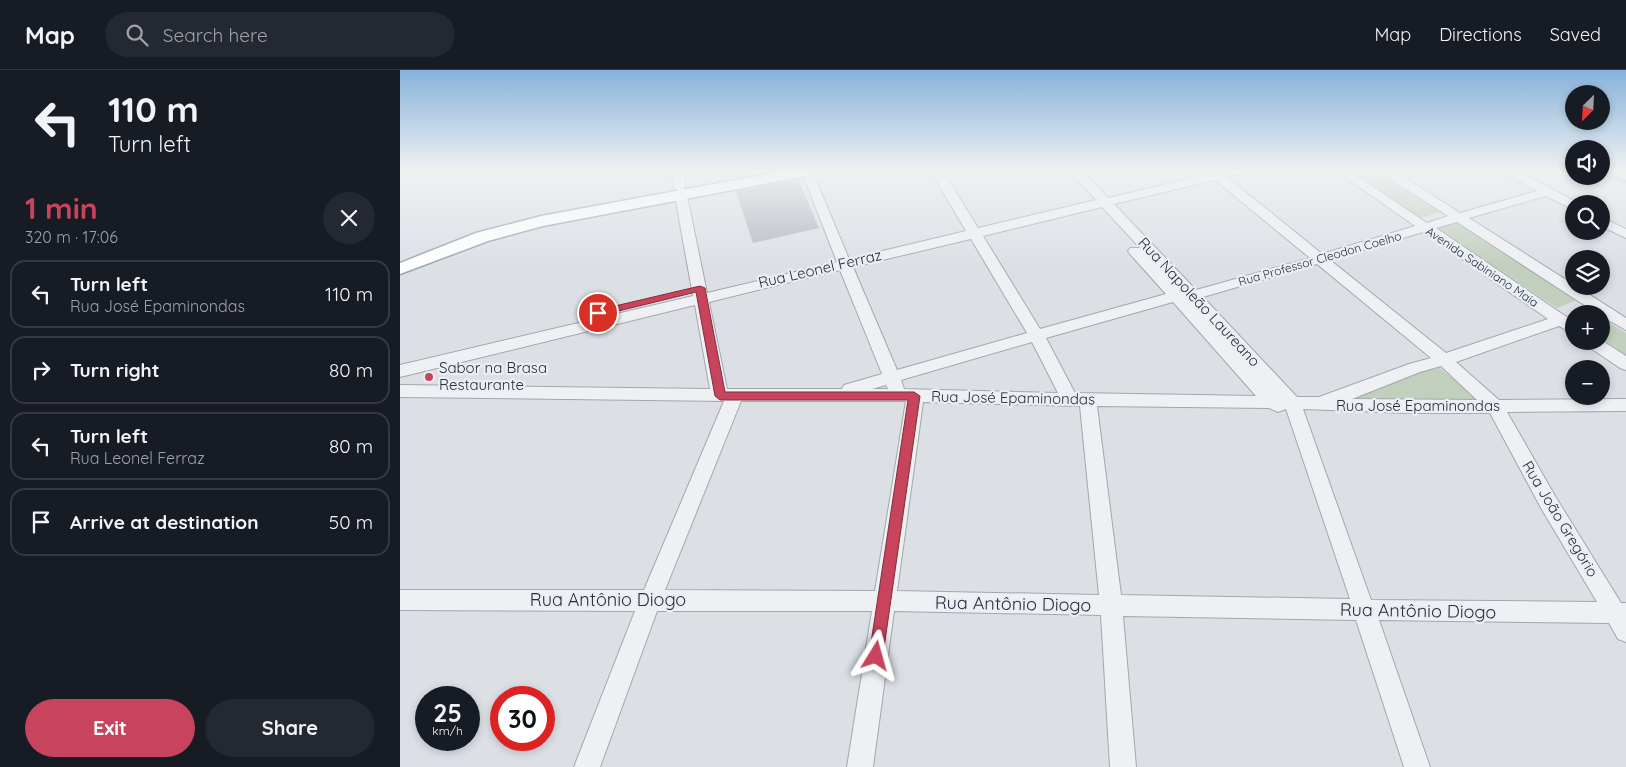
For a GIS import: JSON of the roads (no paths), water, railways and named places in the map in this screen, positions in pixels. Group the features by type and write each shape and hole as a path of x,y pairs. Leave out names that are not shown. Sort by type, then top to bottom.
{"main road":[{"path":"400,269 448,249 517,227 635,203"}],"street":[{"path":"587,767 728,396 708,336 682,203"},
{"path":"820,203 892,378 907,395 885,601 860,767"},
{"path":"955,203 1036,335 1079,400 1111,606 1123,767"},
{"name":"Rua Leonel Ferraz","path":"400,359 701,293 1080,203"},
{"name":"Rua Napoleão Laureano","path":"1098,203 1182,294 1294,410 1331,512 1417,767"},
{"path":"1243,203 1495,406"},
{"name":"Avenida Sabiniano Maia","path":"1389,203 1565,323"},
{"name":"Avenida Sabiniano Maia","path":"1436,203 1626,325"},
{"name":"Rua Professor Cleodon Coelho","path":"823,396 892,378 1312,257 1494,203"},
{"path":"1610,226 1626,234"},
{"name":"Rua Leonel Ferraz","path":"400,371 701,293"},
{"name":"Rua Napoleão Laureano","path":"1182,294 1272,402 1294,410"},
{"path":"1315,405 1415,368 1565,325"},
{"path":"1605,350 1626,364"},
{"name":"Rua José Epaminondas","path":"400,391 728,396 907,395 1079,400 1272,402"},
{"name":"Rua José Epaminondas","path":"1294,410 1315,405 1407,408 1626,405"},
{"name":"Rua João Gregório","path":"1495,406 1548,502 1623,619"},
{"name":"Rua Antônio Diogo","path":"400,600 885,601 1364,610 1623,619"}],"place":[{"name":"Sabor na Brasa Restaurante","path":"429,377"}]}
